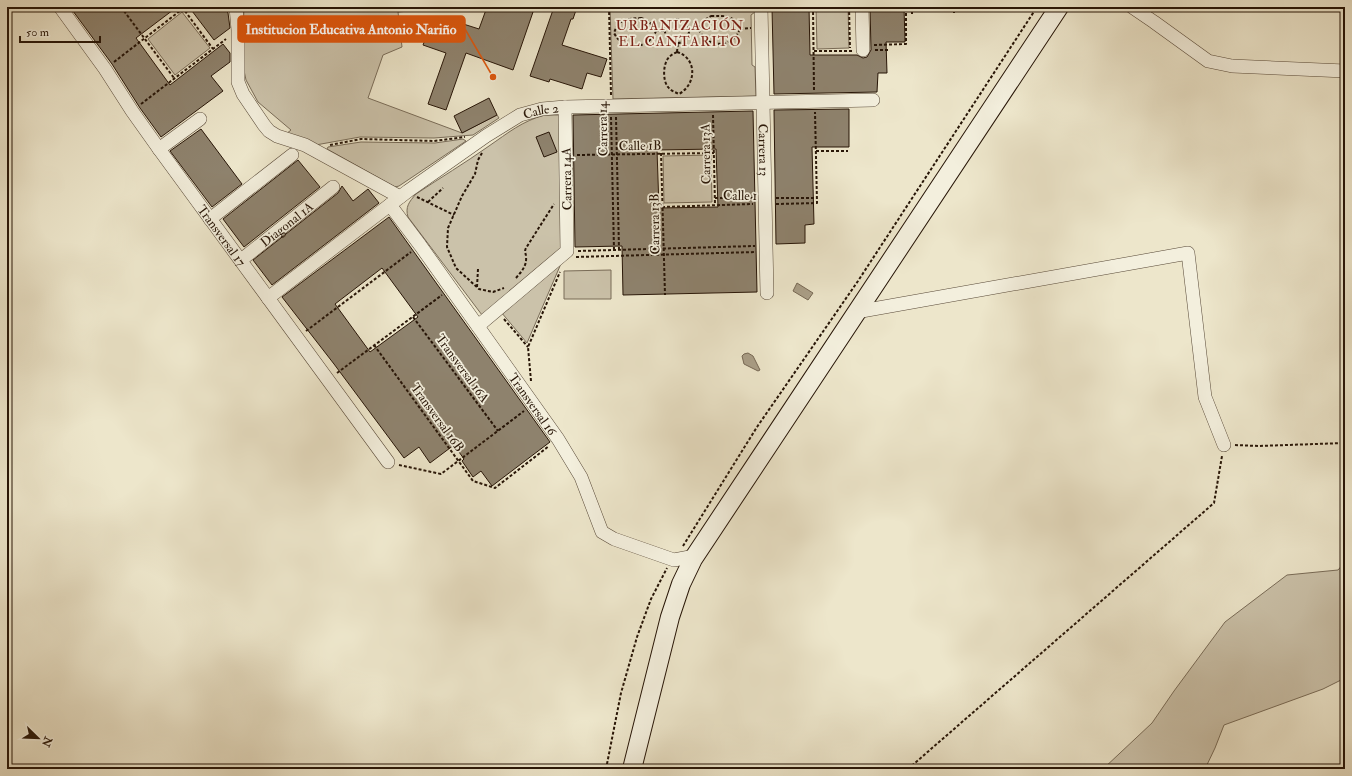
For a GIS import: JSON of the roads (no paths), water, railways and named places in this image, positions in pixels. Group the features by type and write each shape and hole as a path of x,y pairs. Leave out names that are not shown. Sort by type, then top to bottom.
{"main road":[{"path":"632,769 668,622 684,577 695,556 1059,7"}],"street":[{"name":"Transversal 17","path":"60,7 105,69 159,149 388,462"},
{"path":"236,7 238,30 238,82 246,99 269,131 290,141 305,145 400,197"},
{"name":"Carrera 13","path":"761,7 768,293"},
{"path":"859,49 862,7"},
{"path":"1132,7 1208,61 1232,66 1345,71"},
{"name":"Calle 2","path":"268,298 400,197 482,139 520,115 542,109 565,107 872,100"},
{"name":"Carrera 14A","path":"478,326 566,254 565,107"},
{"path":"159,149 200,119"},
{"path":"210,219 292,155"},
{"name":"Diagonal 1A","path":"241,260 333,187"},
{"name":"Transversal 16","path":"400,197 420,244 558,439 581,477 602,532 614,539 674,560"},
{"path":"856,312 1188,253 1205,397 1224,445"},
{"path":"684,577 674,560 695,556"}],"place":[{"name":"Institucion Educativa Antonio Nariño","path":"493,77"}],"district":[{"name":"URBANIZACIÓN EL CANTARITO","path":"680,34"}]}
